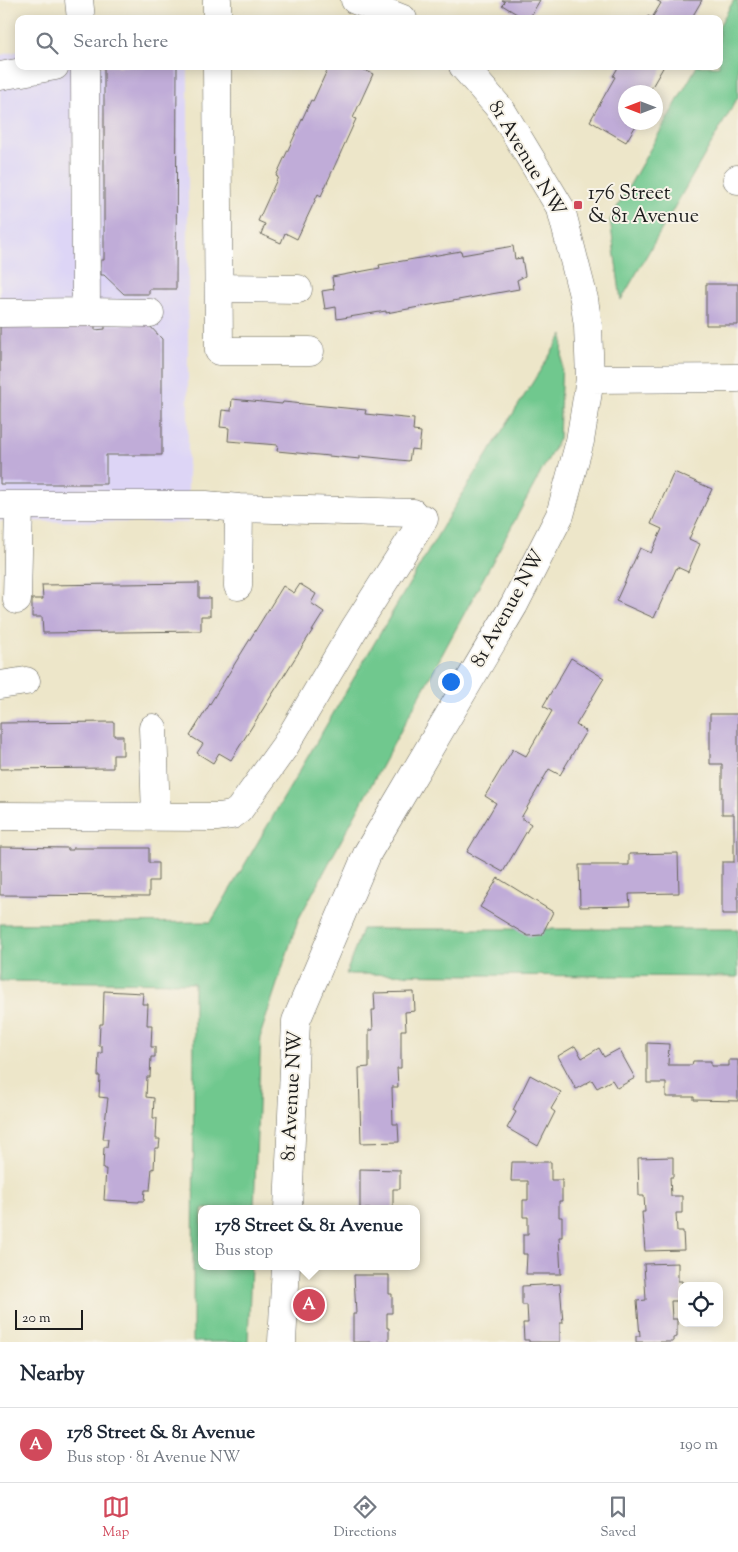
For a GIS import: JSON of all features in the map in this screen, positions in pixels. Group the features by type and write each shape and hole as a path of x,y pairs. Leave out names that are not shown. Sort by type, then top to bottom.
{"street":[{"path":"79,0 81,15"},
{"path":"216,0 217,15"},
{"path":"355,0 393,15"},
{"path":"0,76 33,70"},
{"path":"85,70 86,312"},
{"path":"217,70 219,351 310,351"},
{"name":"81 Avenue NW","path":"288,1205 296,1020 368,852 514,605 560,515 580,440 590,379 588,326 584,299 562,210 502,111 466,70"},
{"path":"218,288 298,289"},
{"path":"0,313 150,313"},
{"path":"590,379 738,378"},
{"path":"0,816 218,817 232,815 239,810 285,746 419,516 206,505 10,505 17,600"},
{"path":"238,586 239,508"},
{"path":"153,728 156,816"},
{"path":"282,1342 286,1270"}],"shaded area":[{"path":"15,52 15,70 188,70 188,523 0,521 0,55"}],"green space":[{"path":"734,0 738,0 738,97 621,300 610,220 661,130 663,130 663,126 695,70 723,70 723,19"},
{"path":"563,334 559,439 298,920 261,1033 254,1205 198,1205 198,1270 251,1270 248,1342 193,1342 194,983 0,981 0,924 211,922 450,514"},
{"path":"362,929 738,929 738,977 346,974"}],"building":[{"path":"502,0 540,0 531,15 518,15 502,5 505,2"},
{"path":"656,0 702,0 693,15 654,15 661,3"},
{"path":"104,70 177,70 176,289 149,289 149,294 124,294 104,275 101,275 101,260 104,260"},
{"path":"327,70 364,70 373,74 353,118 356,119 321,196 318,194 297,239 285,233 281,243 261,234 265,224 258,221 278,177 276,176 311,100 313,101"},
{"path":"617,70 662,70 653,85 618,85 618,130 633,130 626,142 590,121 615,77 613,76"},
{"path":"513,246 515,259 522,258 525,276 517,280 519,289 386,313 386,311 337,319 336,307 325,309 322,291 334,289 332,277 380,268 379,265 461,251 462,255"},
{"path":"706,284 738,284 738,325 706,325"},
{"path":"0,319 95,320 95,330 105,329 105,325 148,324 162,339 162,455 106,455 106,484 0,484"},
{"path":"232,399 366,410 365,414 414,419 413,431 421,432 419,450 411,449 409,461 360,456 360,459 277,451 278,445 228,441 229,428 220,427 222,410 231,411"},
{"path":"674,472 712,489 689,539 700,544 688,572 677,567 654,618 616,601 640,548 651,553 662,529 651,524"},
{"path":"199,583 199,598 210,598 210,616 201,616 201,631 43,633 42,617 32,617 32,599 43,599 42,585"},
{"path":"300,584 316,594 311,603 324,612 231,760 219,753 213,763 197,753 203,744 190,736 283,586 294,593"},
{"path":"571,658 604,678 576,725 586,731 560,775 549,769 521,818 531,824 503,872 467,852 496,803 485,796 513,749 526,756 552,711 543,706"},
{"path":"710,714 738,714 738,914 722,914 722,862 734,862 734,814 722,814 722,764 710,764"},
{"path":"114,722 114,736 123,736 123,755 113,755 113,768 0,769 0,723"},
{"path":"0,847 68,848 68,850 73,850 73,848 149,848 149,863 158,863 158,881 149,881 149,896 0,895"},
{"path":"678,853 679,893 629,894 630,906 580,907 579,865 629,865 629,854"},
{"path":"498,878 553,912 542,935 528,936 480,907"},
{"path":"104,991 143,993 142,1004 148,1004 147,1025 152,1025 151,1047 155,1047 155,1057 151,1057 146,1097 154,1098 153,1118 157,1118 156,1139 160,1139 159,1148 155,1148 150,1190 145,1190 144,1201 139,1202 104,1200 106,1169 103,1169 104,1147 107,1147 108,1139 103,1139 108,1098 99,1097 100,1076 98,1076 99,1053 102,1053 102,1046 99,1046 100,1024 103,1024"},
{"path":"414,992 415,1011 405,1012 406,1030 401,1030 401,1068 397,1068 398,1087 392,1087 393,1124 398,1124 399,1142 361,1143 359,1068 369,1067 369,1030 373,1030 372,1010 375,1010 374,993"},
{"path":"647,1043 669,1044 668,1065 692,1065 693,1061 711,1061 711,1066 729,1066 729,1060 738,1060 738,1101 694,1100 694,1097 666,1097 666,1083 647,1083"},
{"path":"575,1046 582,1058 599,1048 604,1057 619,1049 635,1078 617,1088 612,1080 597,1088 592,1080 576,1089 558,1056"},
{"path":"530,1075 561,1092 551,1109 555,1112 538,1146 507,1128 516,1112 513,1110"},
{"path":"673,1157 673,1177 670,1177 671,1196 682,1196 682,1213 676,1213 677,1231 683,1231 684,1250 645,1251 642,1212 645,1212 644,1196 639,1196 638,1158"},
{"path":"512,1162 551,1162 551,1180 562,1180 562,1201 559,1201 559,1217 562,1217 562,1237 559,1237 561,1274 526,1274 527,1254 523,1254 523,1235 528,1235 528,1217 523,1217 523,1200 528,1200 528,1181 511,1181"},
{"path":"360,1169 400,1170 400,1189 393,1189 393,1205 360,1205"},
{"path":"678,1263 678,1281 682,1282 678,1282 678,1301 671,1301 672,1319 677,1319 677,1337 673,1338 673,1342 636,1342 636,1336 640,1336 637,1301 646,1300 644,1264"},
{"path":"354,1275 389,1275 392,1313 387,1313 389,1342 353,1342 353,1314 356,1314"},
{"path":"560,1284 563,1323 560,1323 560,1342 529,1342 529,1340 524,1340 523,1323 528,1323 527,1305 522,1305 522,1286"}],"place":[{"name":"176 Street & 81 Avenue","path":"578,205"},
{"name":"178 Street & 81 Avenue","path":"309,1305"}]}
